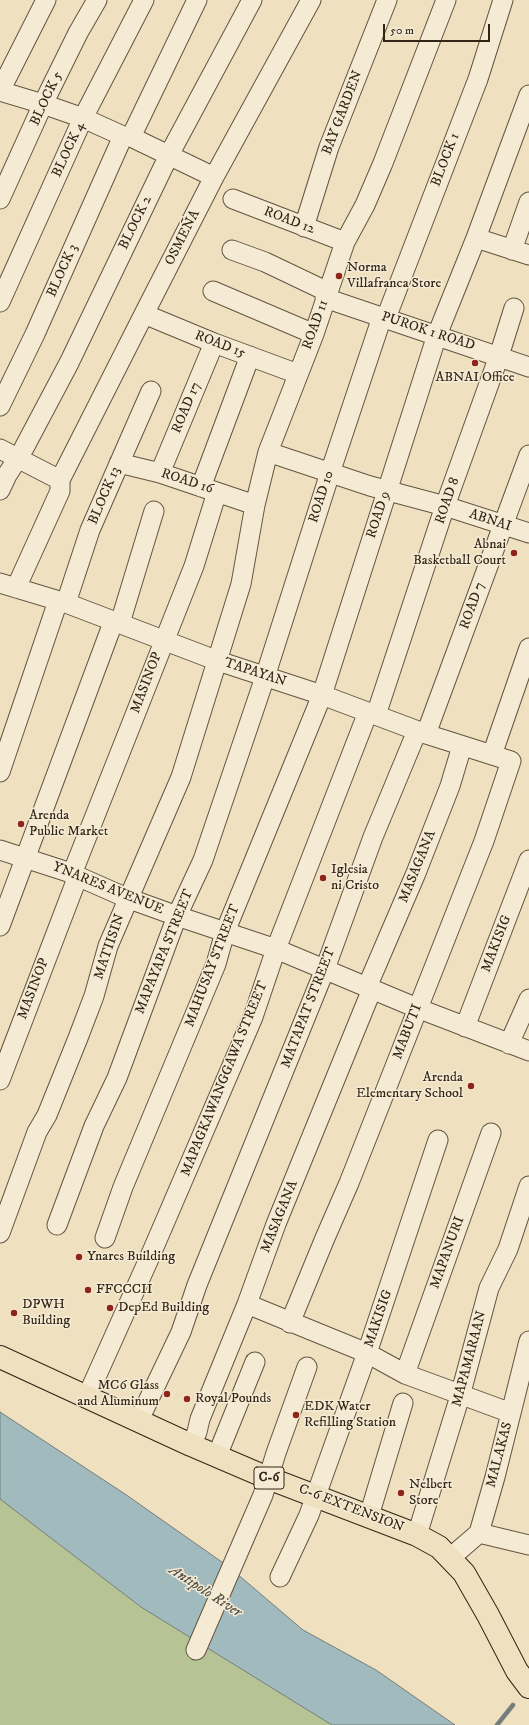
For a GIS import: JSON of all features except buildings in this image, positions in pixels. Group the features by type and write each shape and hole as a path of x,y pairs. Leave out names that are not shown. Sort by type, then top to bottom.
{"main road":[{"name":"C-6 EXTENSION","path":"0,1357 139,1420 192,1446 268,1478 417,1535 439,1547 464,1573 517,1671 529,1687"}],"street":[{"path":"46,0 0,91 84,118 169,154 214,178"},
{"name":"BLOCK 5","path":"0,199 43,104 78,33 97,0"},
{"name":"BLOCK 4","path":"0,302 84,118 144,0"},
{"name":"BLOCK 3","path":"0,406 127,136 197,0"},
{"name":"BLOCK 2","path":"0,490 69,363 169,154 252,0"},
{"name":"OSMEÑA","path":"8,585 60,491 60,480 214,178 311,0"},
{"name":"BAY GARDEN","path":"304,227 330,147 387,0"},
{"name":"ROAD 11","path":"218,661 241,584 255,505 268,452 314,334 345,242 365,205 383,164 446,0"},
{"name":"BLOCK 1","path":"384,318 480,72 503,0"},
{"name":"ROAD 9","path":"322,695 437,335 476,238 529,95"},
{"name":"ROAD 12","path":"232,199 345,242"},
{"path":"476,238 520,253 529,202"},
{"name":"PUROK 1 ROAD","path":"232,250 265,262 327,295 384,318 529,367"},
{"path":"213,291 314,334"},
{"name":"ROAD 8","path":"372,714 499,356 514,308"},
{"name":"ROAD 15","path":"144,314 214,343 298,374"},
{"name":"ROAD 10","path":"266,677 330,473 384,318"},
{"name":"ROAD 17","path":"160,473 214,343"},
{"name":"MASINOP","path":"0,1080 163,640 194,566 209,489 250,356"},
{"name":"BLOCK 13","path":"0,772 90,530 151,391"},
{"path":"0,449 21,453 60,480"},
{"name":"ABNAI","path":"268,452 330,473 388,491 445,506 529,533"},
{"name":"ROAD 7","path":"422,732 503,525 529,454"},
{"name":"ROAD 16","path":"119,463 160,473 255,505"},
{"path":"0,926 117,621 154,511"},
{"name":"TAPAYAN","path":"8,585 117,621 218,661 322,695 462,746 511,761"},
{"path":"492,755 529,648"},
{"name":"MATIISIN","path":"0,1233 4,1206 37,1132 47,1115 78,1038 94,996 108,946 127,898 180,777 206,690 218,661"},
{"name":"MAPAYAPA STREET","path":"57,1225 94,1126 117,1078 177,916 203,860 266,677"},
{"name":"MAHUSAY STREET","path":"105,1238 123,1187 216,964 225,932 322,695"},
{"name":"MAPAGKAWANGGAWA STREET","path":"87,1397 148,1261 253,1017 276,949 372,714"},
{"name":"MATAPAT STREET","path":"139,1420 181,1332 197,1286 325,969 373,837 422,732"},
{"name":"MASAGANA","path":"192,1446 200,1420 247,1304 276,1224 450,786 462,746"},
{"name":"MABUTI","path":"290,1323 349,1183 484,841 511,761"},
{"name":"YNARES AVENUE","path":"0,850 75,875 127,898 177,916 276,949 417,1008 529,1051"},
{"name":"MAKISIG","path":"465,1027 529,860"},
{"path":"509,1044 529,999"},
{"name":"MAPANURI","path":"405,1374 491,1133"},
{"name":"MAKISIG","path":"280,1577 309,1515 367,1353 438,1140"},
{"name":"MAPAMARAAN","path":"417,1535 460,1396 489,1288 508,1249 529,1186"},
{"path":"247,1304 290,1323 367,1353 405,1374 460,1396 511,1413"},
{"name":"MALAKAS","path":"478,1533 529,1341"},
{"path":"216,1456 255,1362"},
{"path":"196,1650 263,1495 307,1367"},
{"path":"369,1516 403,1404"},
{"path":"450,1558 478,1533 529,1545"}],"green space":[{"path":"0,1499 141,1607 332,1725 0,1725"}],"water":[{"name":"Antipolo River","path":"0,1412 125,1494 229,1567 303,1630 376,1670 455,1725 332,1725 141,1607 0,1499"}],"waterway":[{"path":"497,1725 513,1705"}],"place":[{"name":"Norma Villafranca Store","path":"339,276"},
{"name":"ABNAI Office","path":"475,363"},
{"name":"Abnai Basketball Court","path":"514,553"},
{"name":"Arenda Public Market","path":"21,824"},
{"name":"Iglesia ni Cristo","path":"323,878"},
{"name":"Arenda Elementary School","path":"471,1086"},
{"name":"Ynares Building","path":"79,1257"},
{"name":"FFCCCII","path":"88,1290"},
{"name":"DepEd Building","path":"110,1308"},
{"name":"DPWH Building","path":"14,1313"},
{"name":"MC6 Glass and Aluminum","path":"167,1394"},
{"name":"Royal Pounds","path":"187,1399"},
{"name":"EDK Water Refilling Station","path":"296,1415"},
{"name":"Nelbert Store","path":"401,1493"}]}
